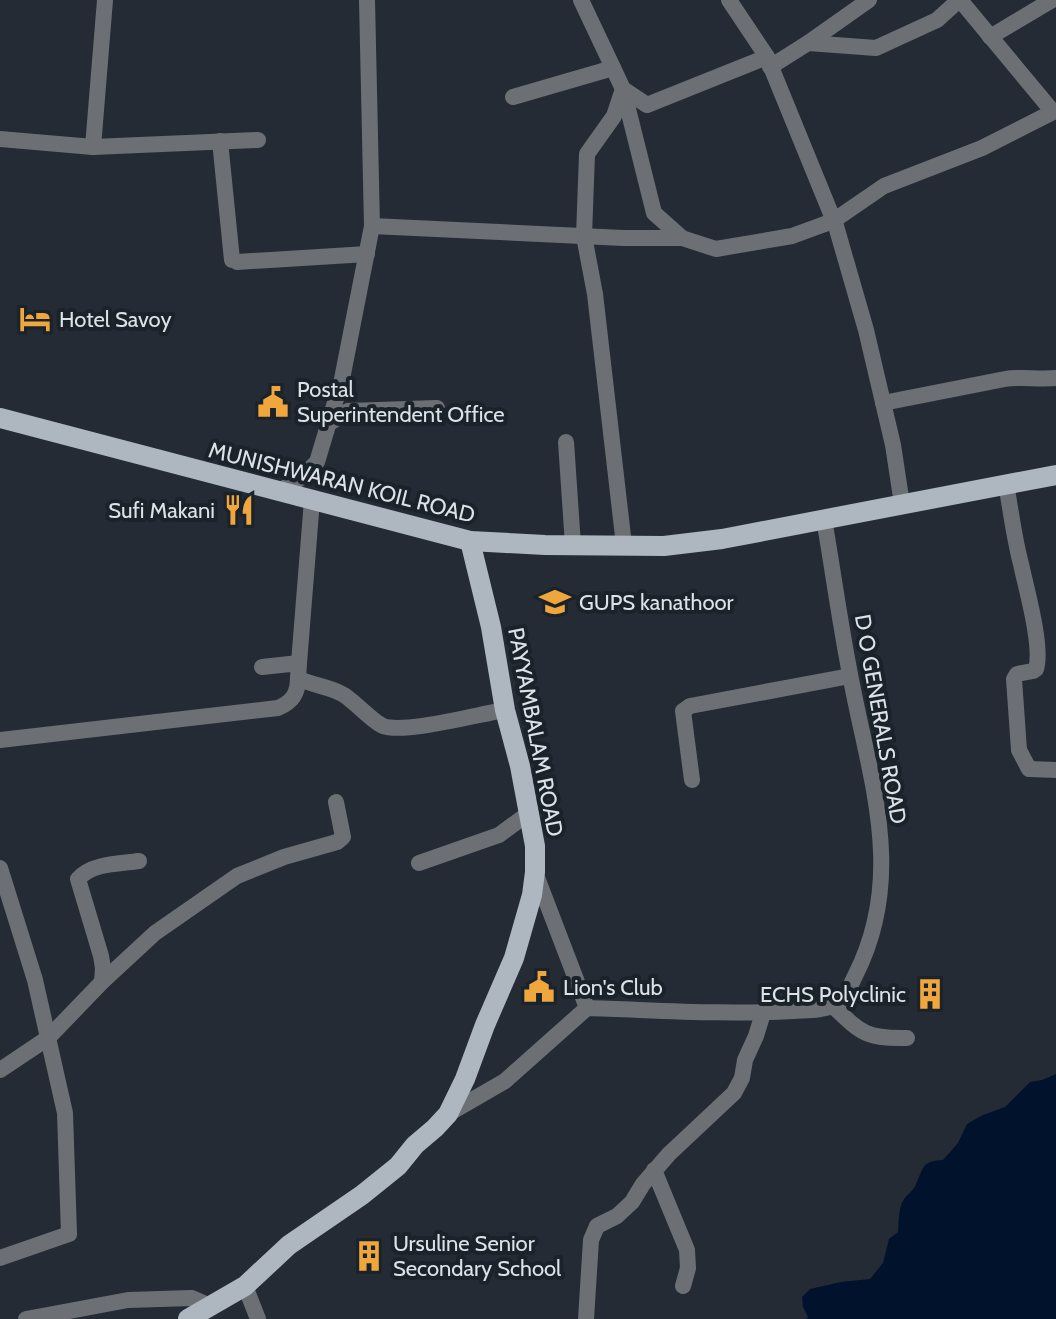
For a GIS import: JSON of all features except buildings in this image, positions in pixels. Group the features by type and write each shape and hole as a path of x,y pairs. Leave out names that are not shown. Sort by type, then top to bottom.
{"main road":[{"name":"MUNISHWARAN KOIL ROAD","path":"0,418 470,541 664,546 722,539 1056,475"},
{"name":"PAYYAMBALAM ROAD","path":"188,1319 213,1309 245,1286 289,1245 362,1195 398,1166 448,1114 514,958 532,895 535,846 520,766 505,710 491,627 470,541"}],"street":[{"path":"93,147 105,0"},
{"path":"278,492 301,478 317,462 342,379 367,254 372,226 367,0"},
{"path":"581,0 623,89 654,213 682,238"},
{"path":"729,0 769,62 833,221 866,330 893,445 902,504"},
{"path":"623,89 647,105 769,62 808,43 869,0"},
{"path":"372,226 682,238 716,249 792,236 833,221 884,186 1054,116 960,0 937,20 876,48 808,43"},
{"path":"990,37 1052,0"},
{"path":"513,97 613,68"},
{"path":"623,89 614,116 587,154 584,236 595,294 624,545"},
{"path":"0,139 93,147 258,140"},
{"path":"220,141 235,261 367,254"},
{"path":"883,403 1025,376 1056,378"},
{"path":"328,424 348,411 437,408"},
{"path":"566,442 573,545"},
{"path":"1006,484 1038,656 1036,669 1017,674 1014,679 1019,750 1029,769 1056,770"},
{"path":"0,740 278,708 289,704 299,671 312,500"},
{"name":"D O GENERALS ROAD","path":"824,519 850,676 880,821 876,924 866,955 842,1000 833,1006"},
{"path":"262,667 299,671 308,683 320,684 343,695 383,726 451,722 505,710"},
{"path":"692,780 683,711 690,706 850,676"},
{"path":"0,1070 48,1038 155,933 237,876 343,837 336,802"},
{"path":"419,863 499,835 529,813"},
{"path":"102,982 101,956 78,879 83,873 101,867 139,861"},
{"path":"0,868 35,980 65,1113 69,1234 0,1258"},
{"path":"535,872 587,1008"},
{"path":"448,1114 505,1081 587,1008 763,1013 833,1006 858,1031 890,1039 907,1038"},
{"path":"586,1319 591,1240 597,1226 617,1216 632,1202 654,1170 734,1093 742,1078 745,1060 763,1013"},
{"path":"654,1170 687,1250 688,1268 683,1286"},
{"path":"245,1286 258,1319"},
{"path":"26,1319 128,1300 192,1298 213,1309"}],"water":[{"path":"1056,1074 1056,1319 806,1319 802,1297 810,1289 870,1279 883,1263 889,1239 898,1232 904,1199 927,1164 943,1160 958,1143 967,1124 1005,1107 1030,1082"}],"place":[{"name":"Hotel Savoy","path":"35,319"},
{"name":"Postal Superintendent Office","path":"273,402"},
{"name":"Sufi Makani","path":"239,510"},
{"name":"GUPS kanathoor","path":"555,602"},
{"name":"Lion's Club","path":"539,987"},
{"name":"ECHS Polyclinic","path":"930,994"},
{"name":"Ursuline Senior Secondary School","path":"369,1256"}]}
